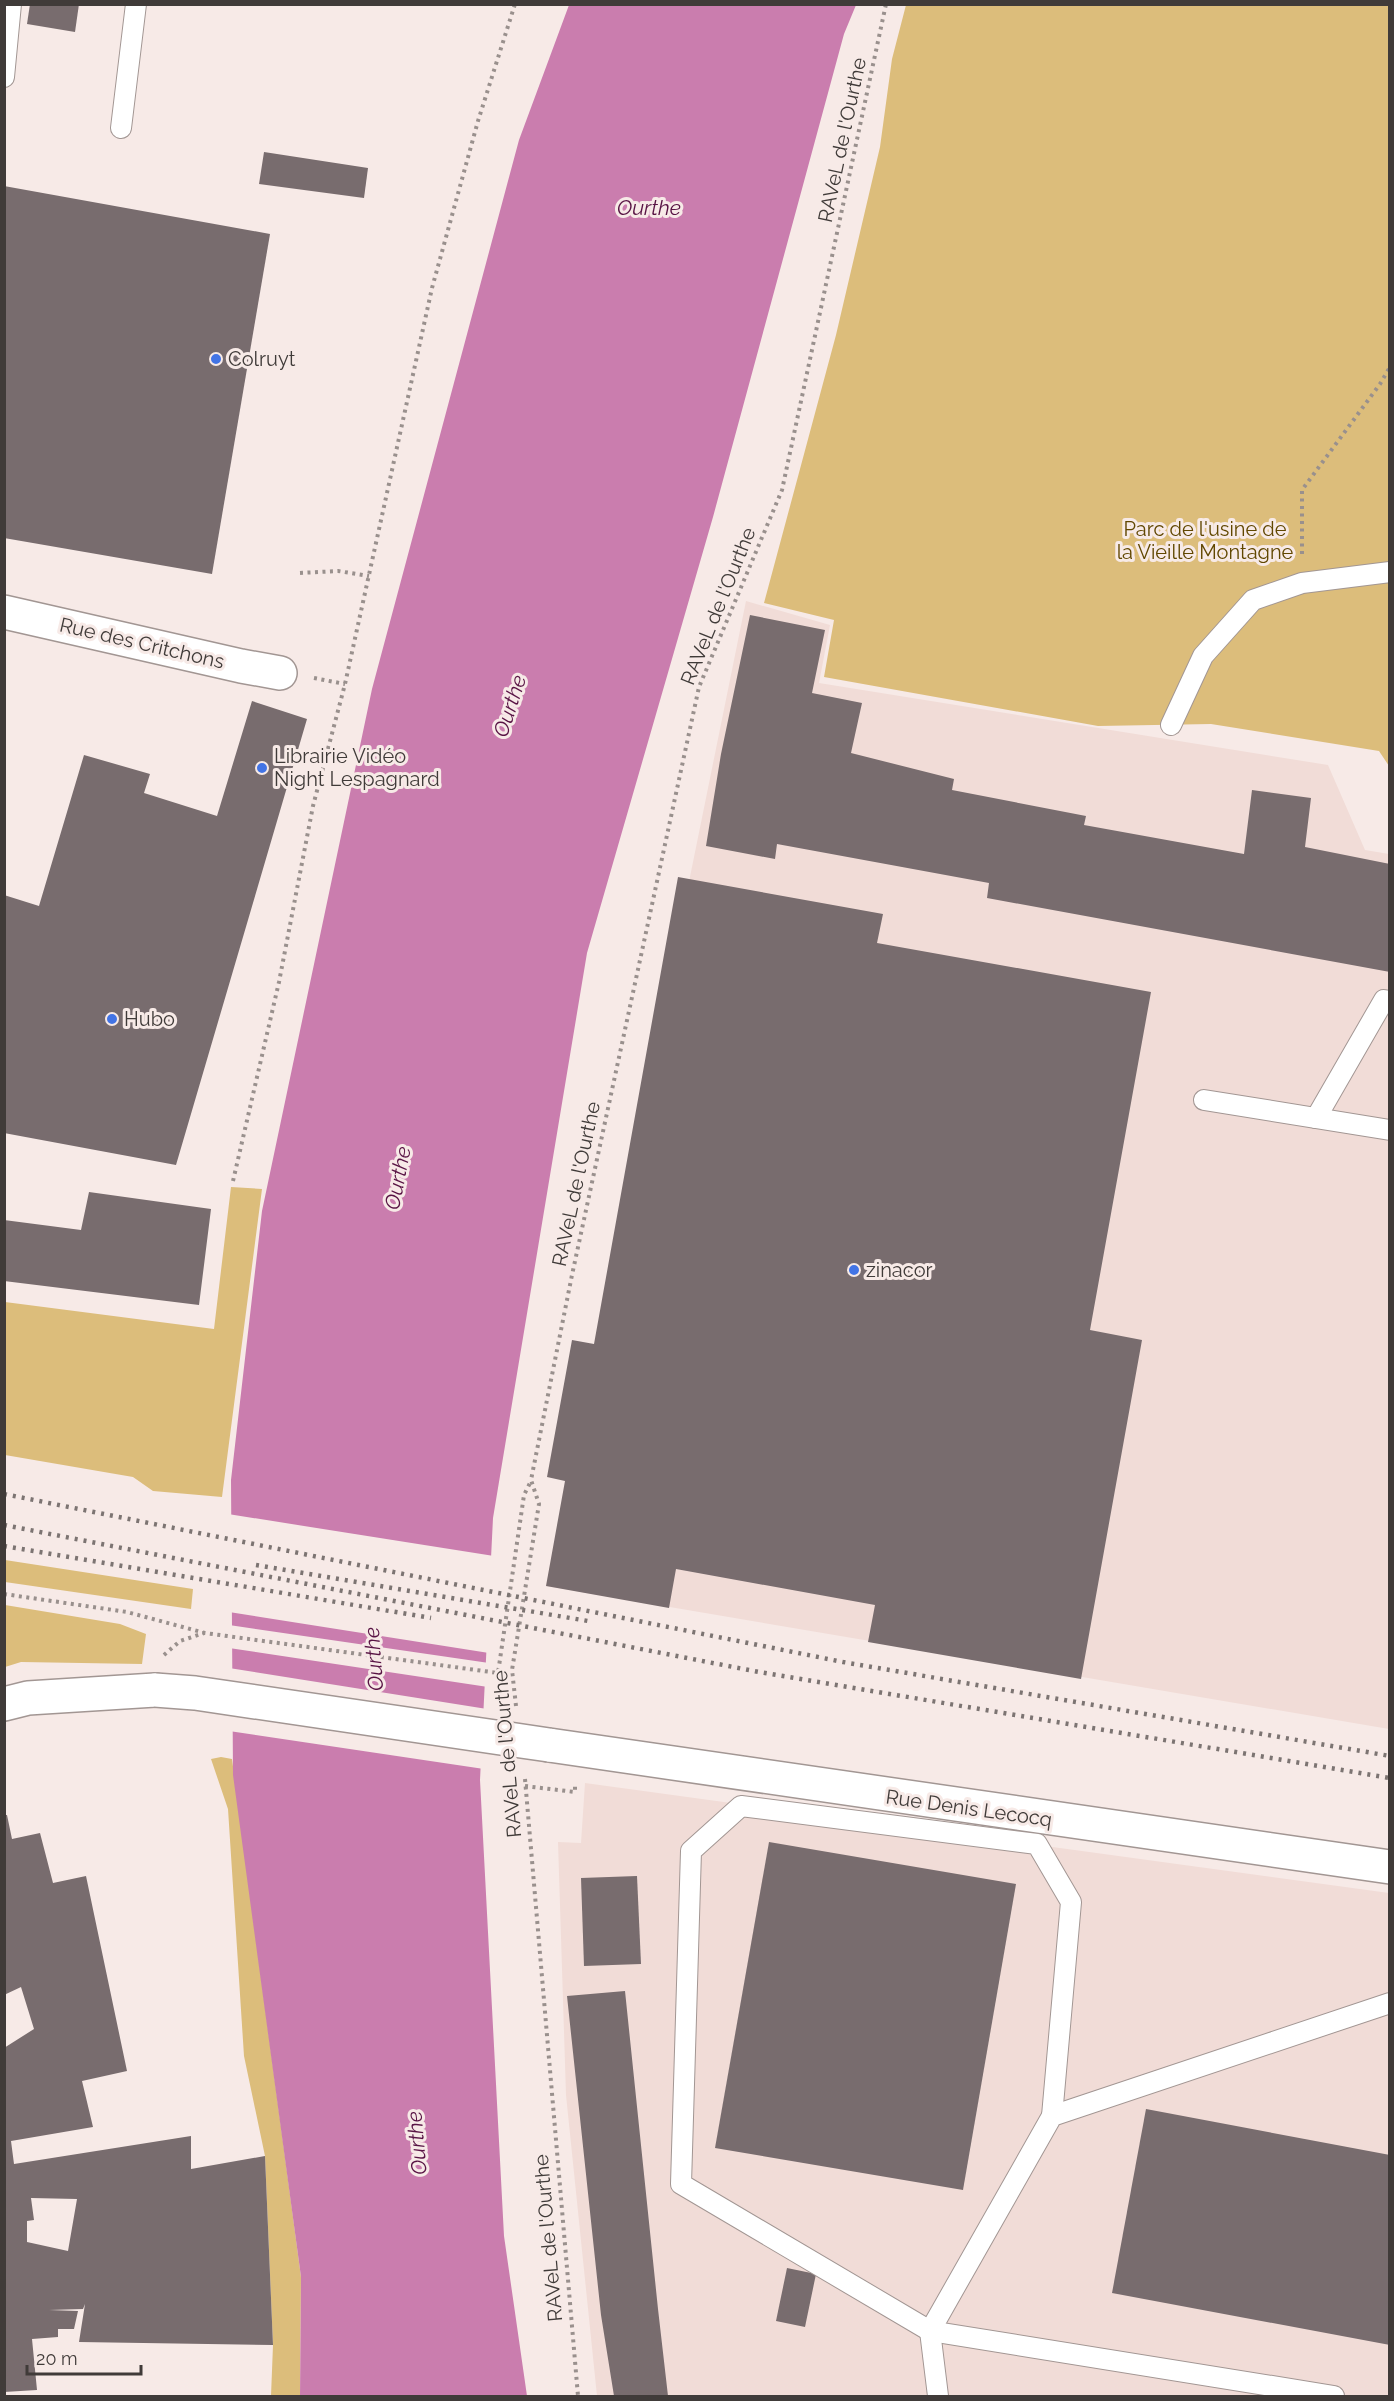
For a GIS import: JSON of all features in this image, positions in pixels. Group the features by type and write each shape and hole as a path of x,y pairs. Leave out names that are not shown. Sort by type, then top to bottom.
{"street":[{"name":"Rue des Critchons","path":"4,612 280,673"},
{"name":"Rue Denis Lecocq","path":"4,1704 158,1677 195,1693 591,1753 1389,1867"}],"lane":[{"path":"4,77 11,4"},
{"path":"122,128 136,4"},
{"path":"1171,725 1203,656 1253,600 1302,583 1389,572"},
{"path":"1316,1118 1384,1000 1389,1001"},
{"path":"1204,1100 1389,1130"},
{"path":"938,2397 930,2331 1052,2116 1071,1902 1037,1844 741,1806 691,1851 681,2184 930,2331 1334,2397"},
{"path":"1052,2116 1389,2003"}],"path":[{"path":"233,1181 279,982 313,806 336,721 432,288 478,121 515,4"},
{"name":"RAVeL de l'Ourthe","path":"516,1712 512,1670 539,1504 531,1480 574,1263 699,687 782,490 886,4"},
{"path":"1302,583 1302,490 1380,384 1389,367"},
{"path":"300,573 338,571 369,576"},
{"path":"499,1710 498,1673 524,1495 531,1480"},
{"path":"4,1594 127,1612 205,1633 498,1673"},
{"path":"158,1677 165,1654 180,1641 205,1633"},
{"name":"RAVeL de l'Ourthe","path":"524,1776 578,2397"}],"shaded area":[{"path":"746,601 830,625 819,683 1328,765 1365,850 1389,854 1389,1729 546,1586"},
{"path":"585,1783 1389,1893 1389,2396 597,2396 566,2095 558,1842 581,1843"}],"green space":[{"name":"Parc de l'usine de la Vieille Montagne","path":"906,5 1389,5 1389,766 1379,751 1211,724 1098,726 824,677 834,620 764,603 836,335 880,147 892,59"},
{"path":"231,1187 262,1189 222,1497 153,1491 133,1477 5,1455 5,1302 214,1329"},
{"path":"5,1560 193,1589 191,1609 5,1582"},
{"path":"5,1605 120,1624 146,1634 142,1664 21,1662 5,1667"},
{"path":"221,1757 232,1759 301,2277 300,2396 271,2396 273,2345 265,2156 244,2056 228,1809 211,1759"}],"water":[{"name":"Ourthe","path":"569,5 856,5 844,34 713,517 587,953 493,1518 480,1780 504,2236 527,2396 300,2396 301,2277 233,1775 231,1480 262,1211 372,689 519,140"}],"pier":[{"path":"228,1514 494,1556 489,1653 229,1612"},
{"path":"229,1625 489,1663 488,1687 229,1648"},
{"path":"229,1668 487,1709 484,1769 229,1731"}],"building":[{"path":"30,4 79,4 75,32 27,24"},
{"path":"264,152 368,168 364,198 259,184"},
{"path":"4,186 270,234 212,574 4,538"},
{"path":"750,615 825,630 812,693 862,703 851,753 954,779 952,790 1086,816 1084,825 1244,854 1252,790 1311,798 1305,847 1390,864 1390,972 987,898 989,883 777,844 775,859 706,846 721,754"},
{"name":"Hubo","path":"252,701 307,719 176,1165 4,1133 4,895 39,906 84,755 150,774 144,793 217,816"},
{"name":"zinacor","path":"678,877 883,914 877,943 1151,992 1090,1330 1142,1340 1081,1679 868,1642 875,1605 676,1569 669,1608 546,1586 565,1481 547,1477 572,1340 594,1344"},
{"path":"89,1192 211,1209 199,1305 4,1281 4,1220 81,1230"},
{"path":"4,1815 7,1815 12,1839 40,1833 53,1883 86,1876 127,2071 82,2081 93,2127 11,2141 14,2164 191,2136 191,2169 265,2156 273,2345 79,2342 85,2304 83,2309 49,2310 78,2311 74,2329 58,2329 58,2337 32,2339 37,2390 4,2392 4,2048 34,2029 21,1987 4,1995","holes":["31,2198 77,2199 68,2251 27,2242 27,2221 34,2220"]},
{"path":"769,1842 1016,1884 963,2190 715,2148"},
{"path":"637,1876 641,1964 584,1966 581,1878"},
{"path":"625,1991 668,2396 614,2396 601,2315 567,1996"},
{"path":"1146,2109 1390,2155 1390,2345 1112,2293"},
{"path":"787,2268 816,2274 805,2327 776,2321"}],"railway":[{"path":"4,1494 843,1662 1390,1756"},
{"path":"4,1525 759,1672 1390,1778"},
{"path":"4,1546 431,1618"},
{"path":"256,1565 588,1621"}],"place":[{"name":"Colruyt","path":"216,359"},
{"name":"Librairie Vidéo Night Lespagnard","path":"262,768"},
{"name":"Hubo","path":"112,1019"},
{"name":"zinacor","path":"854,1270"}]}
